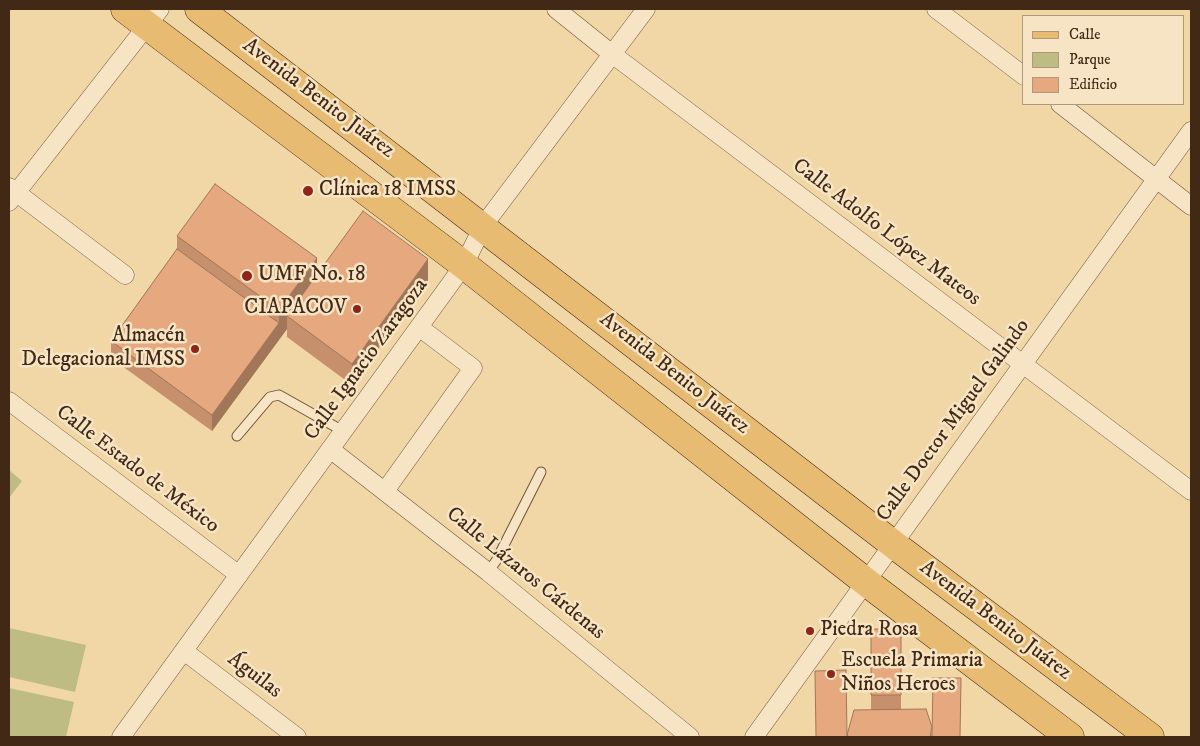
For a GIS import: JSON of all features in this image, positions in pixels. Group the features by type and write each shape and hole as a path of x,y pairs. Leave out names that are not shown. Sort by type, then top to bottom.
{"main road":[{"name":"Avenida Benito Juárez","path":"125,9 154,17 464,265 866,582 1070,737"},
{"name":"Avenida Benito Juárez","path":"199,9 483,226 893,544 1150,737"}],"street":[{"name":"Calle Adolfo López Mateos","path":"556,9 612,54 1191,491"},
{"name":"Calle Ignacio Zaragoza","path":"121,737 464,265 483,226 646,9"},
{"path":"936,9 1022,74"},
{"path":"124,275 11,194 154,17"},
{"path":"1061,105 1191,206"},
{"name":"Calle Doctor Miguel Galindo","path":"754,737 1191,131"},
{"path":"385,491 473,368 419,327"},
{"name":"Calle Estado de México","path":"9,401 239,575"},
{"name":"Calle Lázaros Cárdenas","path":"330,449 488,572 690,737"},
{"name":"Águilas","path":"184,651 297,737"}],"lane":[{"path":"237,436 270,397 279,395 343,431"},
{"path":"488,572 496,561 541,472"}],"green space":[{"path":"9,470 22,481 9,498"},
{"path":"9,628 86,645 75,692 9,677"},
{"path":"9,688 74,702 66,737 9,737"}],"building":[{"path":"215,184 317,258 279,310 177,236"},
{"name":"CIAPACOV","path":"363,211 428,259 352,364 287,316"},
{"name":"Almacén Delegacional IMSS","path":"177,249 279,323 212,415 111,341"},
{"path":"871,629 901,629 901,695 871,695"},
{"path":"846,670 847,737 816,737 815,671"},
{"path":"933,678 961,678 960,737 932,737"},
{"path":"926,709 932,727 930,737 848,737 847,735 854,710"}],"place":[{"name":"Clínica 18 IMSS","path":"308,191"},
{"name":"UMF No. 18","path":"247,276"},
{"name":"CIAPACOV","path":"357,309"},
{"name":"Almacén Delegacional IMSS","path":"195,349"},
{"name":"Piedra Rosa","path":"810,631"},
{"name":"Escuela Primaria Niños Heroes","path":"831,674"}]}
